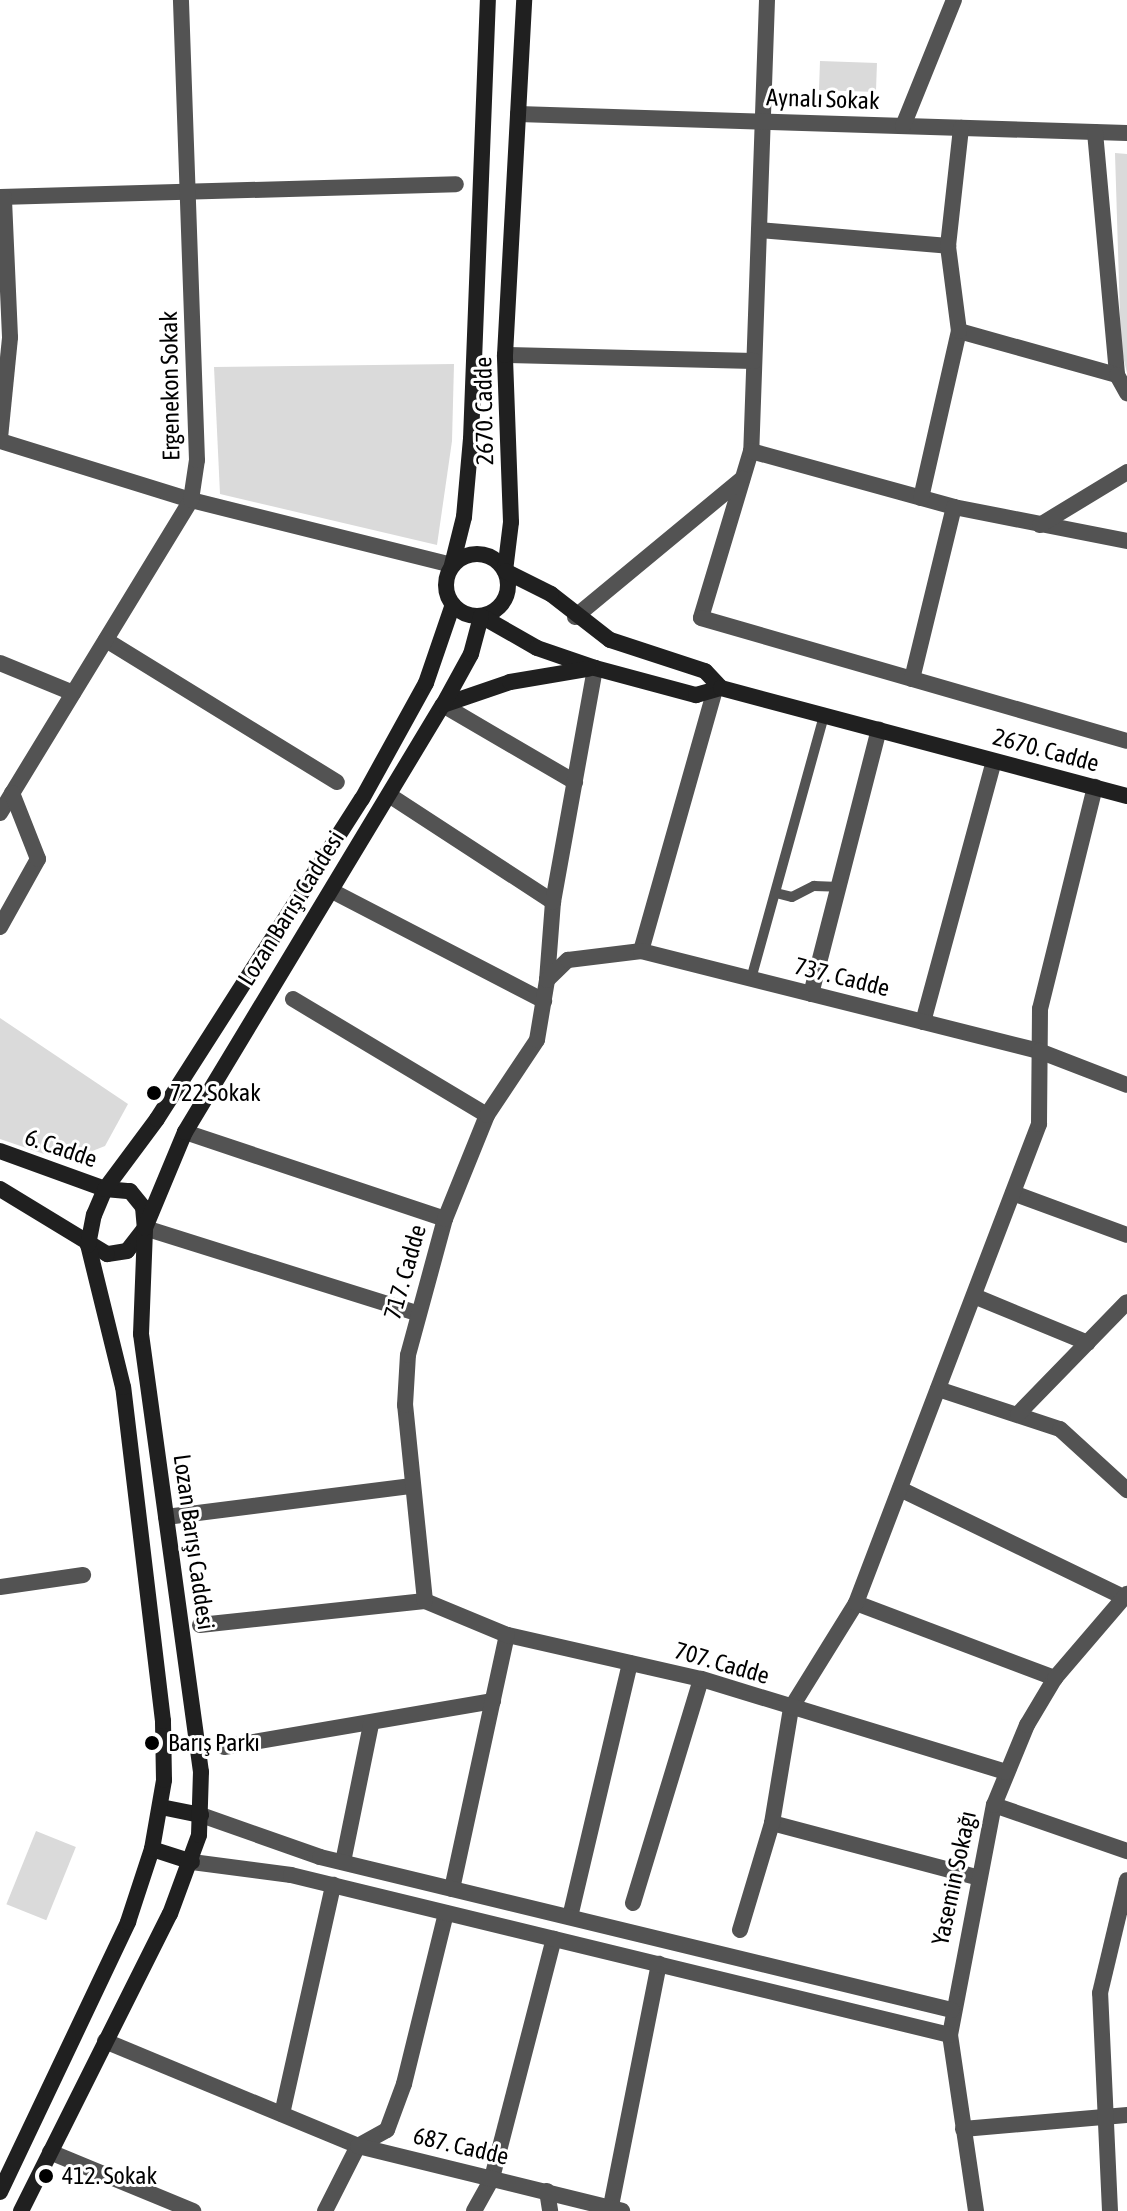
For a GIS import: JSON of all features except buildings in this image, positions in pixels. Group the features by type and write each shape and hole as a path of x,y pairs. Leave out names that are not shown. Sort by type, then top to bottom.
{"main road":[{"name":"2670. Cadde","path":"452,565 464,517 471,439 488,0"},
{"name":"2670. Cadde","path":"524,0 505,355 511,522 505,571 551,594 575,617 610,640 705,671 718,689"},
{"path":"482,554 505,571 505,599 481,616 453,604 446,588 452,565 462,557 482,554"},
{"name":"Lozan Barışı Caddesi","path":"453,604 426,683 362,799 157,1119 105,1189 88,1245 107,1254 127,1251 145,1228 185,1132 443,705 471,654 481,616"},
{"name":"2670. Cadde","path":"481,616 537,648 595,668 696,695 718,689 1127,796"},
{"path":"443,705 510,682 595,668"},
{"name":"6. Cadde","path":"0,1151 105,1189"},
{"name":"Lozan Barışı Caddesi","path":"21,2211 192,1862 201,1815 201,1772 141,1334 145,1228 138,1198 121,1187 105,1189"},
{"path":"0,1189 49,1215 88,1245 123,1387 163,1721 161,1807 152,1849 128,1922 0,2192"},
{"path":"161,1807 201,1815"},
{"path":"152,1849 192,1862"}],"street":[{"name":"Ergenekon Sokak","path":"0,813 191,500 197,460 181,0"},
{"path":"767,0 751,451 701,618 1127,741"},
{"path":"903,126 954,0"},
{"name":"Aynalı Sokak","path":"518,114 1127,133"},
{"path":"921,498 959,331 948,246 961,128"},
{"path":"1095,132 1117,375 1127,393"},
{"path":"452,565 191,500 0,440 10,337 2,197 456,184"},
{"path":"759,230 948,246"},
{"path":"959,331 1117,375"},
{"path":"505,355 754,361"},
{"path":"751,451 954,507 1127,541"},
{"path":"1040,525 1127,472"},
{"path":"575,617 743,478"},
{"path":"912,679 954,507"},
{"path":"106,640 337,782"},
{"path":"0,663 73,693"},
{"name":"717. Cadde","path":"425,1601 412,1486 405,1381 416,1313 445,1219 487,1115 537,1040 547,980 553,902 595,668"},
{"path":"641,951 718,689"},
{"path":"443,705 575,782"},
{"path":"811,994 879,730"},
{"path":"923,1022 994,761"},
{"path":"740,1930 772,1823 791,1708 856,1603 1039,1124 1040,1009 1095,787"},
{"path":"0,927 38,859 12,793"},
{"path":"389,795 553,902"},
{"path":"332,891 544,1001"},
{"name":"737. Cadde","path":"547,980 568,960 641,951 1039,1051 1127,1085"},
{"path":"293,999 487,1115"},
{"path":"185,1132 445,1219"},
{"path":"1013,1193 1127,1235"},
{"path":"145,1228 416,1313"},
{"path":"974,1296 1088,1343"},
{"path":"1018,1414 1127,1302"},
{"path":"938,1389 1018,1414 1068,1435 1127,1490"},
{"path":"166,1517 412,1486"},
{"path":"900,1489 1125,1595"},
{"path":"0,1587 83,1575"},
{"name":"Yasemin Sokağı","path":"976,2211 950,2035 977,1877 994,1805 1006,1772 1055,1678 1125,1595"},
{"path":"200,1625 425,1601"},
{"name":"707. Cadde","path":"425,1601 507,1635 701,1679 1006,1772"},
{"path":"856,1603 1055,1678"},
{"path":"452,1889 507,1635"},
{"path":"570,1917 630,1663"},
{"path":"633,1903 701,1679"},
{"path":"224,1747 493,1701"},
{"path":"343,1862 371,1724"},
{"path":"994,1805 1127,1851"},
{"path":"201,1815 343,1862 952,2010"},
{"path":"772,1823 977,1877"},
{"path":"192,1862 333,1885 950,2035"},
{"path":"1110,2211 1103,2117 1100,1993 1127,1880"},
{"path":"282,2114 333,1885"},
{"path":"325,2211 358,2146 387,2130 404,2084 446,1913"},
{"path":"474,2211 492,2178 554,1939"},
{"path":"617,2208 659,1964"},
{"name":"687. Cadde","path":"105,2041 358,2146 617,2208"},
{"path":"963,2129 1127,2115"},
{"path":"50,2152 181,2209"},
{"path":"547,2191 550,2211"}],"lane":[{"path":"751,979 824,716"},
{"path":"776,893 792,897 814,886 839,887"}],"shaded area":[{"path":"820,61 877,63 876,92 819,90"},
{"path":"1115,153 1127,154 1127,373 1121,348"},
{"path":"454,364 452,441 437,545 220,494 214,367"},
{"path":"0,1018 128,1104 105,1146 77,1157 44,1154 0,1139"},
{"path":"36,1831 76,1847 46,1920 6,1904"}],"place":[{"name":"722 Sokak","path":"154,1093"},
{"name":"Barış Parkı","path":"152,1743"},
{"name":"412. Sokak","path":"46,2176"}]}
